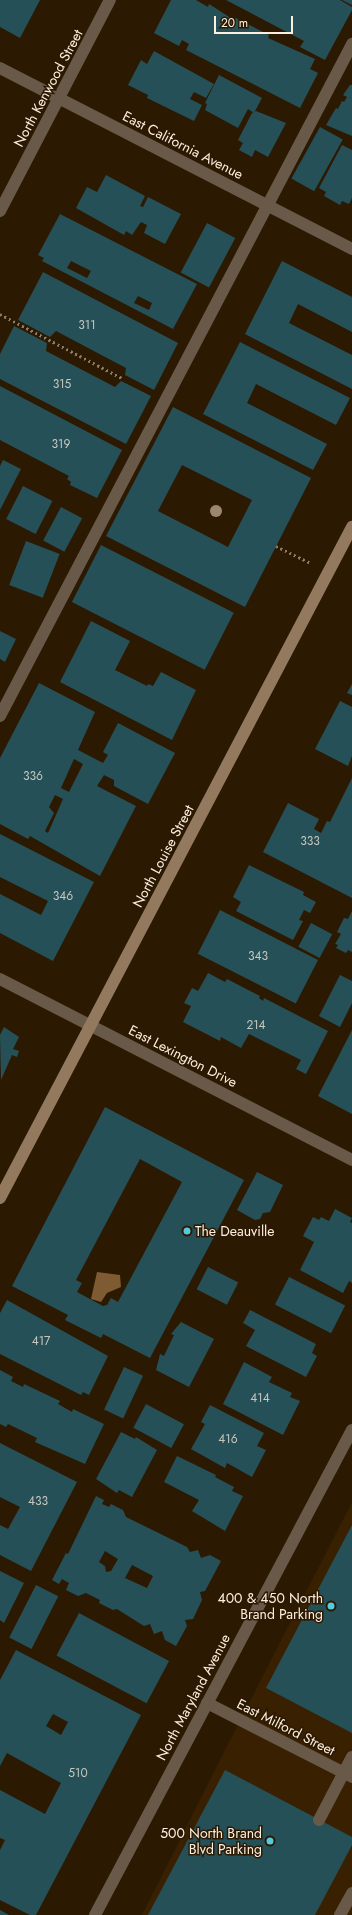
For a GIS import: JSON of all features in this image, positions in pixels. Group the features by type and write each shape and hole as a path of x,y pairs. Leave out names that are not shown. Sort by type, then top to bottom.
{"street":[{"name":"North Kenwood Street","path":"0,211 110,0"},
{"path":"0,716 352,44"},
{"name":"East California Avenue","path":"0,68 352,249"},
{"name":"North Louise Street","path":"0,1198 352,527"},
{"name":"East Lexington Drive","path":"0,979 352,1160"},
{"name":"North Maryland Avenue","path":"95,1915 352,1430"},
{"name":"East Milford Street","path":"207,1703 348,1775"},
{"path":"319,1820 348,1775 352,1756"},
{"path":"340,1915 352,1892"}],"path":[{"path":"0,314 122,378"},
{"path":"276,546 314,564"}],"shaded area":[{"path":"97,1272 120,1275 121,1287 107,1293 101,1302 91,1299"},
{"path":"352,1502 352,1915 142,1915 225,1750"}],"building":[{"path":"0,0 40,0 20,38 0,27"},
{"path":"171,0 196,0 208,7 209,4 234,20 236,18 269,35 268,38 315,59 310,69 318,73 300,108 186,50 189,44 182,40 179,46 154,33"},
{"path":"226,0 340,0 352,7 352,10 325,60 300,47 304,41"},
{"path":"342,0 352,0 352,5"},
{"path":"154,51 214,84 206,98 194,92 190,99 202,105 194,121 147,98 148,95 128,85 141,60 147,64"},
{"path":"219,75 262,98 254,113 248,109 238,128 205,110 207,104 205,103"},
{"path":"350,85 352,85 352,136 326,125 336,108 338,109 342,101 344,102 347,97 343,95"},
{"path":"256,111 286,123 268,157 255,150 252,157 239,150 243,143 238,140 252,113"},
{"path":"320,127 343,140 314,191 291,179"},
{"path":"342,145 352,150 352,198 349,204 342,201 340,205 324,196 326,192 319,188"},
{"path":"106,175 145,196 140,206 143,207 148,197 181,214 165,244 144,233 147,225 141,222 132,235 126,231 124,235 76,208 87,187 97,192"},
{"path":"60,214 197,284 173,329 42,261 44,258 38,255","holes":["71,261 91,271 87,278 67,268","138,296 152,303 149,310 134,303"]},
{"path":"207,223 235,238 209,287 181,272"},
{"path":"282,261 352,297 352,332 298,304 289,323 352,355 352,389 245,334"},
{"path":"43,272 178,343 154,390 125,375 126,368 56,331 50,337 18,320"},
{"path":"14,326 47,343 46,351 115,387 121,381 151,396 126,444 0,379 0,354"},
{"path":"240,342 350,398 336,425 256,384 247,403 327,444 313,470 203,414"},
{"path":"0,386 122,450 97,498 70,485 71,482 67,479 69,476 0,440"},
{"path":"173,407 311,478 245,607 106,536","holes":["182,465 252,500 228,547 158,511"]},
{"path":"3,460 21,469 0,510 0,466"},
{"path":"23,486 52,501 36,534 6,519"},
{"path":"61,507 82,518 64,552 43,541"},
{"path":"26,541 60,554 43,598 9,585"},
{"path":"101,545 234,613 205,670 72,602"},
{"path":"91,621 130,641 115,670 147,686 148,684 153,686 161,672 196,690 172,740 60,682"},
{"path":"0,631 16,639 5,662 0,659"},
{"path":"39,683 95,712 78,750 103,763 108,755 103,752 118,723 175,753 148,804 114,786 114,780 104,775 97,786 136,806 100,876 30,836 28,839 0,824 0,758","holes":["74,759 83,764 69,792 61,788","55,795 63,799 48,833 45,831 54,813 49,807"]},
{"path":"352,684 352,695 347,693"},
{"path":"340,701 352,707 352,756 348,766 315,749"},
{"path":"352,778 352,898 263,852 288,803 319,819 314,829 321,833 327,821 330,822"},
{"path":"0,834 94,882 53,961 0,933 0,894 41,915 48,901 0,877"},
{"path":"249,865 304,892 303,895 316,902 310,913 304,910 299,920 303,921 293,940 236,911 241,902 233,897"},
{"path":"220,910 318,960 296,1004 198,954"},
{"path":"352,911 352,952 348,950 346,953 336,948 338,945 335,944 341,934 337,932 344,918 348,919"},
{"path":"311,923 332,934 320,958 298,947"},
{"path":"208,973 225,982 227,979 260,996 259,998 263,1001 264,998 328,1031 306,1074 296,1069 301,1060 249,1034 241,1048 221,1037 220,1041 183,1022 191,1006 184,1003 192,988 198,991"},
{"path":"340,975 352,981 352,1003 340,1027 319,1016"},
{"path":"4,1027 19,1037 13,1049 19,1051 17,1057 12,1055 1,1080 0,1035"},
{"path":"352,1030 352,1114 318,1096"},
{"name":"The Deauville","path":"105,1107 244,1180 150,1358 103,1334 101,1338 65,1320 68,1315 12,1286","holes":["140,1159 182,1182 118,1302 111,1298 107,1305 103,1306 77,1292 82,1283 76,1280"]},
{"path":"257,1172 283,1185 270,1212 263,1213 260,1219 255,1220 237,1210"},
{"path":"335,1209 352,1218 350,1222 352,1223 352,1283 349,1281 343,1293 300,1270 314,1242 303,1236 313,1217 319,1220 321,1217 329,1221"},
{"path":"208,1267 238,1282 227,1305 197,1289"},
{"path":"289,1277 345,1306 331,1333 275,1305"},
{"path":"7,1300 108,1356 89,1395 83,1392 81,1395 0,1354 0,1313"},
{"path":"250,1310 316,1344 312,1353 317,1356 306,1377 246,1346 255,1330 243,1323"},
{"path":"181,1322 214,1339 189,1387 156,1370 160,1354 164,1356 174,1335 171,1334"},
{"path":"244,1362 272,1377 269,1382 292,1393 290,1397 300,1401 283,1435 223,1404"},
{"path":"124,1367 143,1376 123,1418 104,1410"},
{"path":"0,1370 13,1377 11,1381 23,1387 24,1384 60,1401 58,1404 72,1412 73,1409 104,1424 85,1464 35,1442 37,1438 8,1424 6,1427 0,1424"},
{"path":"146,1404 184,1424 171,1448 133,1428"},
{"path":"210,1405 264,1433 257,1446 266,1450 252,1477 227,1463 225,1468 191,1449 205,1424 201,1422"},
{"path":"121,1432 135,1439 136,1437 157,1450 132,1497 119,1490 117,1493 96,1479"},
{"path":"0,1443 77,1482 31,1571 0,1555 0,1525 8,1529 20,1507 0,1497"},
{"path":"177,1456 216,1475 215,1477 234,1487 232,1491 243,1496 225,1531 192,1511 199,1500 164,1482"},
{"path":"96,1496 104,1500 102,1504 109,1507 111,1504 123,1510 126,1517 187,1547 190,1552 198,1550 201,1558 210,1555 221,1561 205,1591 200,1592 202,1600 193,1619 185,1620 187,1626 176,1646 165,1640 162,1631 154,1634 150,1624 144,1626 117,1609 113,1610 99,1603 100,1600 86,1593 78,1596 66,1590 69,1583 62,1579 59,1584 52,1580 66,1553 68,1554","holes":["105,1551 118,1559 111,1571 106,1572 105,1566 99,1562","132,1565 153,1576 147,1588 125,1578"]},
{"name":"400 & 450 North Brand Parking","path":"352,1525 352,1733 266,1688"},
{"path":"0,1571 24,1583 4,1623 0,1620"},
{"path":"36,1585 58,1596 31,1649 9,1638"},
{"path":"79,1613 169,1661 147,1703 56,1655"},
{"path":"16,1650 141,1715 36,1915 30,1915 0,1900 0,1850 5,1840 0,1838 0,1790 45,1814 61,1783 7,1753 0,1766 0,1680","holes":["53,1714 68,1722 61,1735 46,1726"]},
{"name":"500 North Brand Blvd Parking","path":"225,1770 352,1837 352,1845 315,1915 148,1915"},
{"path":"0,1910 9,1915 0,1915"}],"place":[{"name":"The Deauville","path":"187,1231"},
{"name":"400 & 450 North Brand Parking","path":"331,1606"},
{"name":"500 North Brand Blvd Parking","path":"270,1841"}]}
